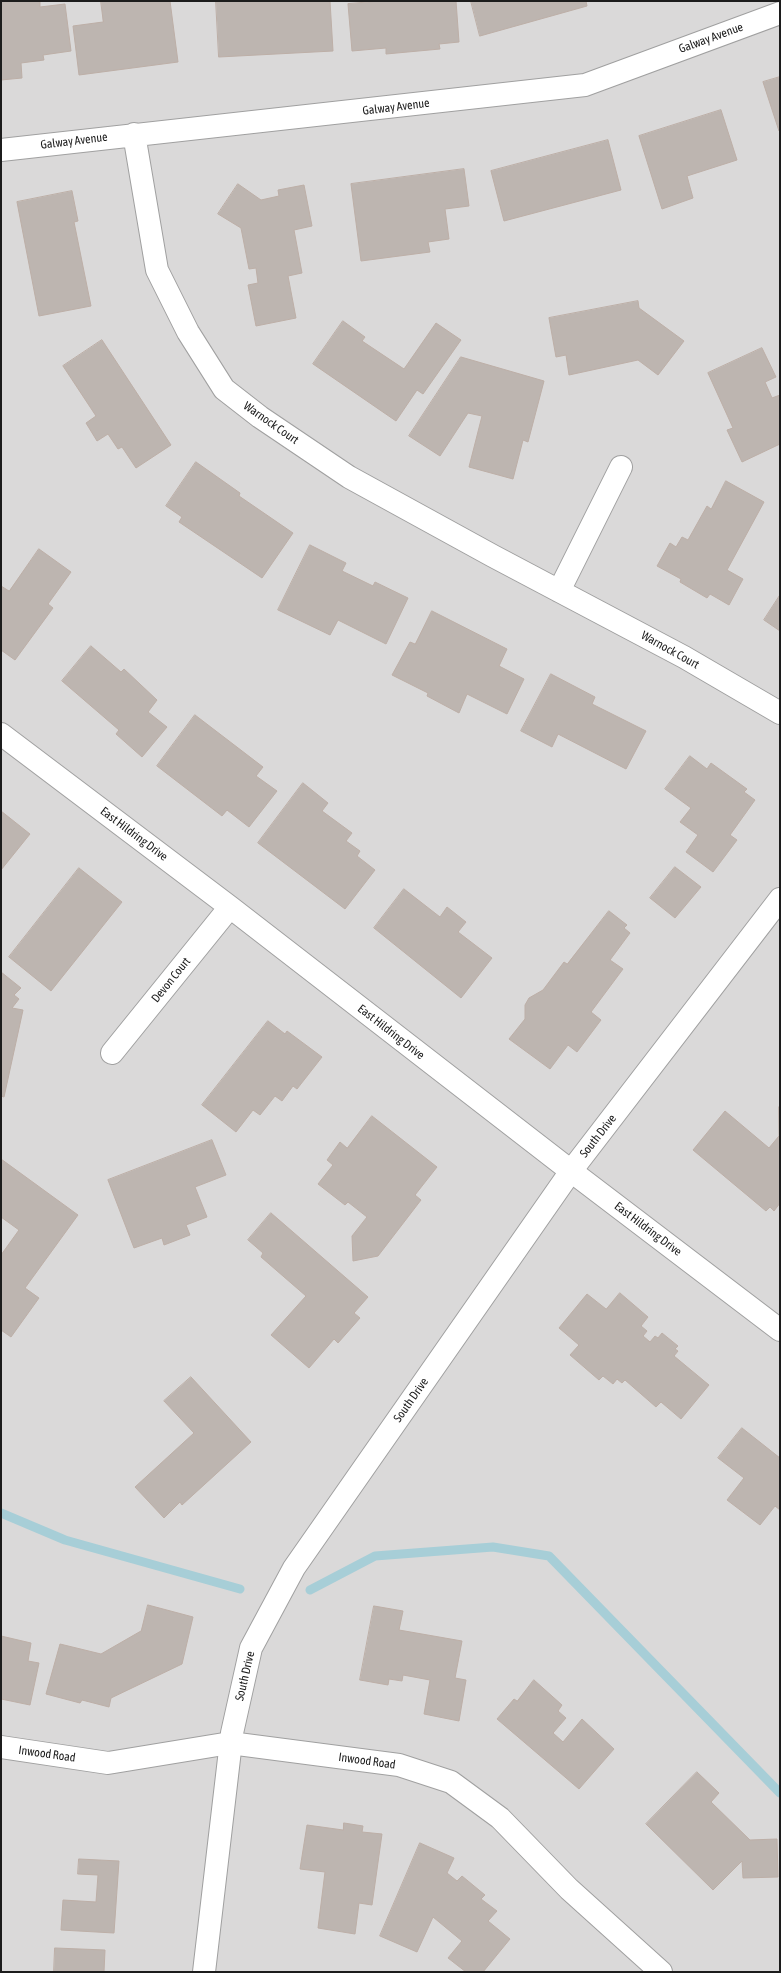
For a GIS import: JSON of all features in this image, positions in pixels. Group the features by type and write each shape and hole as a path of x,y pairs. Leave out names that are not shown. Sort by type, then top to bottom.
{"street":[{"name":"Galway Avenue","path":"1,150 134,134 368,110 585,84 780,13"},
{"name":"Warnock Court","path":"134,134 157,270 188,332 224,389 260,417 349,477 684,657 780,713"},
{"path":"559,591 621,467"},
{"name":"East Hildring Drive","path":"1,734 230,907 571,1171 780,1330"},
{"name":"South Drive","path":"204,1972 230,1743 252,1648 294,1568 571,1171 780,899"},
{"name":"Devon Court","path":"112,1053 230,907"},
{"name":"Inwood Road","path":"1,1747 108,1763 230,1743 399,1765 451,1782 500,1818 569,1888 661,1972"}],"shaded area":[{"path":"1,1 780,1 780,1972 1,1972"}],"building":[{"path":"1,1 40,1 40,7 65,4 71,51 43,55 44,60 21,63 22,78 1,80"},
{"path":"101,1 170,1 178,62 79,75 73,26 103,22"},
{"path":"216,1 330,1 333,51 219,57"},
{"path":"380,1 456,1 459,42 439,44 440,49 386,54 386,48 352,51 348,4"},
{"path":"471,1 586,1 587,6 480,36"},
{"path":"780,77 780,130 779,131 763,82"},
{"path":"721,110 737,160 687,176 693,198 662,209 639,136"},
{"path":"608,140 621,190 504,221 491,171"},
{"path":"464,169 469,206 445,209 449,239 428,242 430,252 361,261 351,184"},
{"path":"238,184 261,200 279,196 278,190 304,185 312,226 294,230 302,273 288,276 296,318 256,326 248,285 258,283 256,268 249,269 241,228 218,214"},
{"path":"72,191 78,221 74,222 91,306 39,316 17,202"},
{"path":"638,301 639,308 684,341 658,375 638,360 569,375 566,355 556,357 549,318"},
{"path":"343,321 365,337 362,341 404,369 436,323 461,340 423,394 417,390 396,421 313,364"},
{"path":"102,340 171,445 136,468 122,447 118,449 108,434 97,441 86,423 96,416 63,366"},
{"path":"762,348 776,377 765,382 772,398 780,395 780,444 742,462 727,430 733,428 708,373"},
{"path":"461,357 544,381 528,442 523,440 513,479 469,467 482,416 468,413 440,456 409,436"},
{"path":"196,462 240,493 239,496 293,533 262,578 179,522 182,517 166,506"},
{"path":"726,481 764,502 727,570 743,579 729,605 710,594 707,598 680,582 681,579 657,566 670,543 676,547 682,537 688,540 707,506 711,509"},
{"path":"310,545 346,563 342,571 373,586 375,582 408,598 386,644 338,620 330,635 278,610"},
{"path":"39,549 71,572 48,604 53,608 15,660 1,650 1,586 9,591"},
{"path":"780,595 780,631 764,620"},
{"path":"432,611 507,649 499,666 524,679 507,714 467,694 459,713 427,696 428,693 392,675 410,642 415,644"},
{"path":"91,646 121,672 124,669 157,700 148,712 167,727 142,757 116,734 119,730 62,681"},
{"path":"551,674 595,697 592,704 646,731 626,769 558,734 552,747 521,731"},
{"path":"195,715 263,767 256,776 277,791 249,827 227,810 222,816 157,766"},
{"path":"690,756 707,769 711,763 747,789 744,792 755,800 730,835 737,840 713,872 686,852 698,835 680,822 691,808 665,789"},
{"path":"303,783 328,803 322,811 352,833 346,841 360,851 357,856 375,870 345,909 258,843"},
{"path":"1,811 30,834 1,870"},
{"path":"675,867 701,887 675,918 650,898"},
{"path":"79,868 122,902 51,991 9,957"},
{"path":"404,889 440,917 447,907 466,922 458,932 492,958 461,998 374,928"},
{"path":"609,911 627,925 624,928 630,933 610,960 623,969 591,1012 601,1020 577,1052 568,1045 550,1069 509,1039 525,1019 525,1005 529,998 543,990 564,962 567,964"},
{"path":"1,972 21,988 14,995 19,999 12,1008 23,1010 4,1097 1,1096"},
{"path":"268,1021 285,1034 287,1031 322,1057 297,1089 293,1086 282,1101 275,1096 260,1115 253,1110 236,1132 202,1105"},
{"path":"779,1107 780,1203 774,1211 770,1207 766,1211 693,1150 725,1111 769,1148 779,1136"},
{"path":"372,1116 437,1167 415,1195 421,1200 378,1256 353,1261 352,1236 367,1217 348,1202 345,1205 318,1184 333,1165 327,1160 340,1142 347,1148"},
{"path":"212,1140 226,1175 195,1187 207,1217 186,1225 190,1235 164,1245 162,1238 134,1248 108,1180"},
{"path":"1,1159 78,1215 25,1288 39,1298 11,1337 1,1330 1,1255 19,1230 1,1217"},
{"path":"271,1213 368,1297 354,1313 360,1318 338,1343 334,1339 309,1368 271,1335 306,1296 261,1257 263,1253 248,1240"},
{"path":"620,1293 648,1317 641,1326 647,1331 643,1336 650,1342 655,1336 658,1338 662,1333 678,1346 675,1349 678,1351 674,1356 709,1385 681,1419 661,1402 656,1407 625,1380 622,1383 617,1379 613,1384 603,1376 599,1380 570,1355 579,1345 559,1328 587,1294 606,1309"},
{"path":"191,1377 251,1442 182,1505 180,1502 164,1518 135,1487 194,1433 164,1401"},
{"path":"742,1428 780,1458 780,1510 775,1506 760,1525 727,1500 744,1478 718,1458"},
{"path":"148,1605 193,1617 182,1664 111,1698 109,1707 82,1700 80,1703 46,1694 60,1644 101,1654 141,1631"},
{"path":"374,1606 403,1611 399,1630 462,1641 455,1678 466,1680 459,1721 424,1714 430,1680 403,1675 402,1681 389,1679 388,1685 360,1680"},
{"path":"1,1636 31,1643 28,1661 39,1663 30,1705 1,1699"},
{"path":"534,1680 562,1705 558,1711 566,1718 553,1733 563,1742 582,1719 614,1749 579,1789 497,1719 514,1699 517,1701"},
{"path":"697,1772 719,1793 711,1802 750,1840 777,1839 778,1877 743,1878 742,1861 713,1890 646,1824"},
{"path":"344,1823 363,1826 362,1832 382,1834 372,1905 359,1903 355,1934 318,1928 325,1872 300,1869 307,1825 343,1830"},
{"path":"420,1843 454,1858 447,1873 457,1881 462,1876 485,1895 481,1899 497,1911 488,1921 510,1939 483,1972 466,1972 448,1958 462,1941 433,1917 417,1952 380,1936"},
{"path":"79,1859 119,1861 114,1933 61,1930 63,1900 96,1902 98,1875 78,1874"},
{"path":"55,1948 105,1950 104,1972 54,1972"}],"waterway":[{"path":"1,1513 65,1540 240,1589"},
{"path":"310,1590 375,1556 493,1547 549,1556 780,1793"}]}
